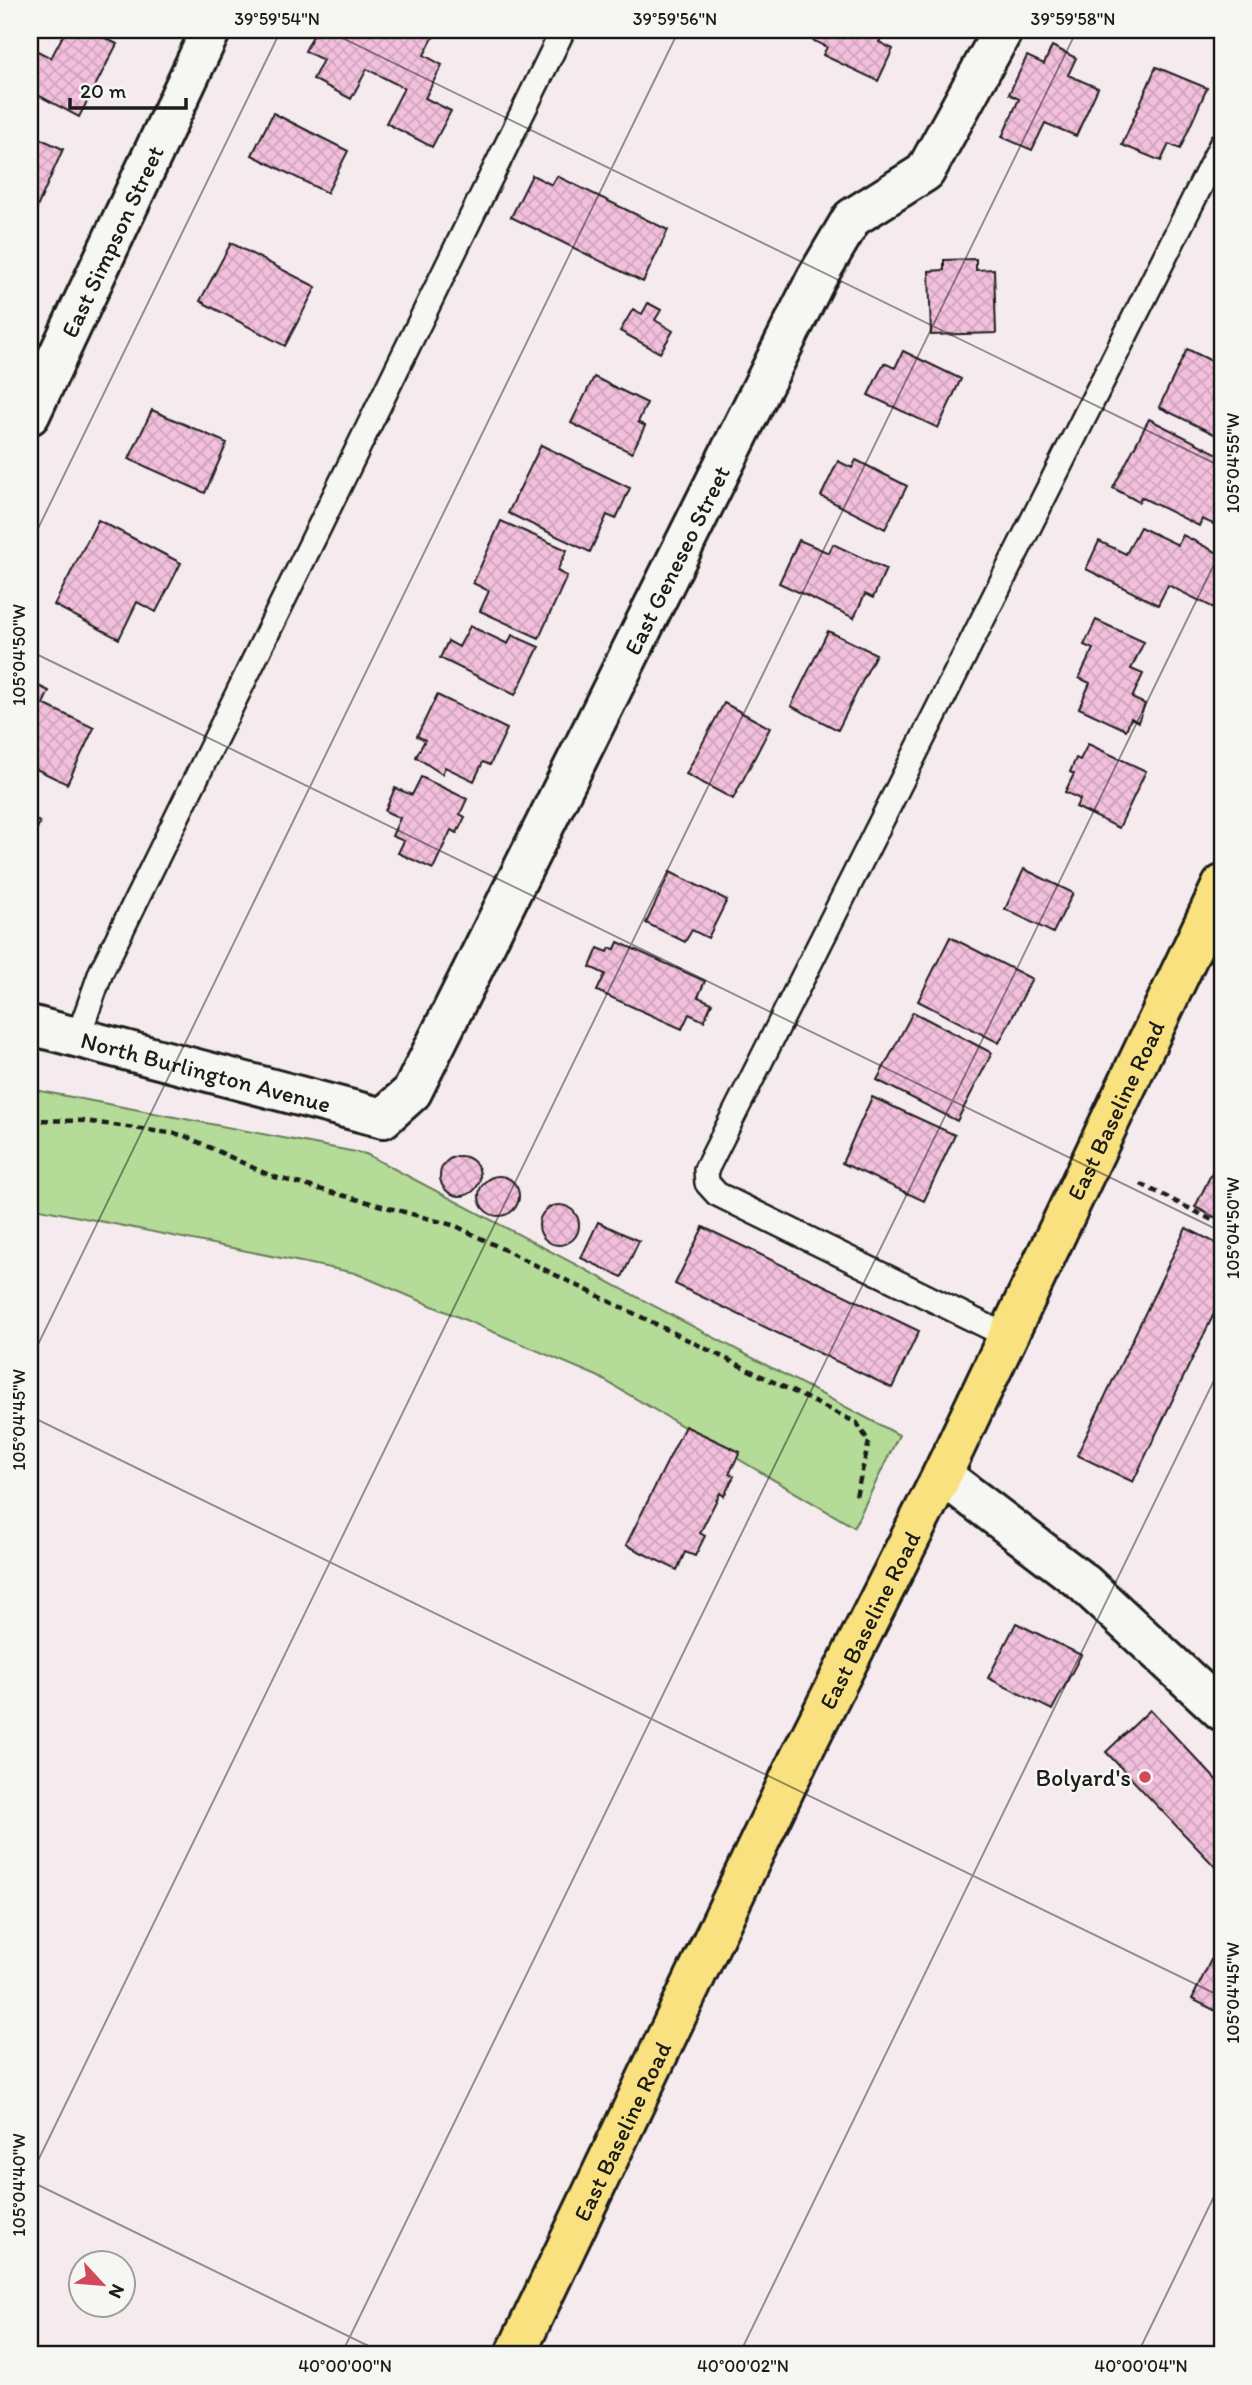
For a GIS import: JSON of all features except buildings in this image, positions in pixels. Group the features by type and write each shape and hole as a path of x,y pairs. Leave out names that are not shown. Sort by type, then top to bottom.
{"main road":[{"name":"East Baseline Road","path":"515,2355 799,1759 942,1475 1222,885"}],"street":[{"name":"East Simpson Street","path":"30,415 211,30"},
{"name":"East Geneseo Street","path":"383,1118 412,1092 816,279 852,218 925,172 1003,30"},
{"name":"North Burlington Avenue","path":"30,1025 343,1110 383,1118"},
{"path":"942,1475 1084,1583 1222,1711"}],"lane":[{"path":"78,1037 101,972 563,30"},
{"path":"1007,1336 717,1195 706,1183 706,1170 1222,143"}],"path":[{"path":"30,1120 85,1121 183,1135 271,1176 456,1226 857,1423 869,1441 856,1496"},
{"path":"1141,1184 1222,1225"}],"green space":[{"path":"30,1089 366,1154 899,1435 854,1527 597,1376 355,1273 30,1207"}],"place":[{"name":"Bolyard's","path":"1145,1777"}]}
